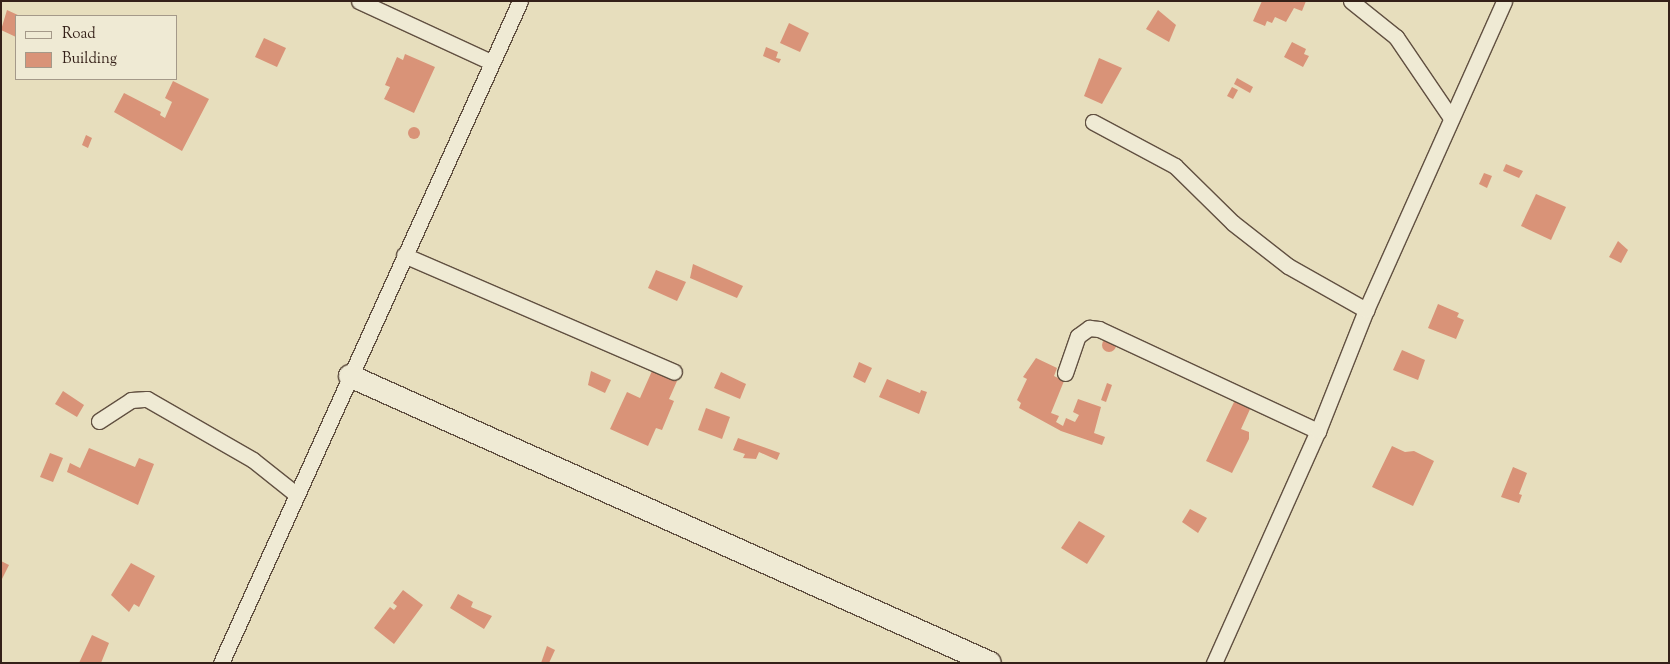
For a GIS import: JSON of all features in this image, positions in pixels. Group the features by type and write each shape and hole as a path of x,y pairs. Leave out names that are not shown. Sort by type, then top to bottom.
{"street":[{"path":"359,1 491,62"},
{"path":"221,663 520,1"},
{"path":"1351,1 1396,37 1451,118"},
{"path":"1214,663 1318,431 1366,310 1504,1"},
{"path":"1093,122 1175,166 1232,223 1288,266 1366,310"},
{"path":"404,255 674,372"},
{"path":"1065,373 1078,336 1089,328 1099,329 1318,431"},
{"path":"350,376 990,663"},
{"path":"99,421 131,400 147,399 253,460 297,495"}],"building":[{"path":"1262,1 1306,1 1302,11 1294,8 1286,22 1275,17 1272,23 1267,21 1265,26 1253,21"},
{"path":"7,10 18,15 15,15 15,37 1,30"},
{"path":"1158,10 1176,25 1169,42 1146,29"},
{"path":"789,23 809,33 800,52 780,43"},
{"path":"264,38 286,48 277,67 255,57"},
{"path":"1292,42 1306,49 1304,54 1309,56 1303,67 1284,57"},
{"path":"766,47 778,52 776,58 781,59 779,63 763,56"},
{"path":"405,54 435,67 414,113 384,99 390,87 385,85 397,57 403,60"},
{"path":"1099,58 1122,68 1102,104 1084,96"},
{"path":"1237,78 1253,87 1250,93 1234,84"},
{"path":"173,81 209,99 182,151 114,112 124,93 161,112 160,115 165,118 172,102 165,98"},
{"path":"1232,87 1238,90 1233,99 1227,96"},
{"path":"416,127 419,128 419,138 412,139 409,138 408,131 409,128"},
{"path":"86,135 92,138 88,148 82,145"},
{"path":"1506,164 1523,171 1519,178 1503,171"},
{"path":"1484,173 1492,176 1487,188 1479,184"},
{"path":"1536,194 1566,207 1551,240 1521,226"},
{"path":"1618,241 1628,250 1621,263 1609,257"},
{"path":"693,264 743,286 737,298 690,278"},
{"path":"656,270 686,282 677,301 648,288"},
{"path":"1438,304 1459,313 1457,317 1464,320 1456,339 1428,328"},
{"path":"1109,338 1114,340 1116,345 1114,350 1109,352 1104,350 1102,345 1104,340"},
{"path":"1402,350 1425,360 1418,380 1393,370"},
{"path":"1036,358 1057,368 1054,376 1064,381 1051,413 1059,416 1056,422 1063,426 1066,418 1075,422 1079,415 1073,412 1078,399 1101,407 1094,433 1105,437 1102,445 1061,431 1019,408 1021,403 1017,400 1027,379 1023,377"},
{"path":"859,362 872,368 865,383 853,377"},
{"path":"591,371 611,380 605,393 588,385"},
{"path":"652,371 677,381 669,399 674,401 662,430 656,428 648,446 610,429 627,392 640,398"},
{"path":"721,372 746,384 740,399 714,388"},
{"path":"887,379 920,393 921,390 927,392 919,414 879,397"},
{"path":"1107,383 1112,385 1106,402 1101,400"},
{"path":"63,391 84,405 77,417 55,404"},
{"path":"1235,400 1251,407 1241,429 1249,432 1249,439 1232,473 1206,461"},
{"path":"706,408 730,417 722,439 698,430"},
{"path":"738,438 780,453 777,460 759,452 756,459 743,458 745,454 733,450"},
{"path":"1392,446 1405,452 1414,451 1434,461 1413,506 1372,487"},
{"path":"89,448 135,467 139,458 154,464 138,505 67,472 70,463 80,468"},
{"path":"50,453 63,458 53,482 40,477"},
{"path":"1513,467 1527,473 1519,494 1522,495 1519,503 1501,497"},
{"path":"1190,509 1207,518 1198,533 1182,522"},
{"path":"1079,521 1105,536 1087,564 1061,548"},
{"path":"1,561 9,565 1,581"},
{"path":"131,563 155,576 139,607 134,604 129,612 111,595"},
{"path":"403,590 423,605 394,644 374,628 390,607 394,610 397,606 393,603"},
{"path":"458,594 473,602 471,607 492,616 484,629 450,608"},
{"path":"92,635 109,643 101,663 79,663"},
{"path":"547,646 555,650 549,663 541,663"}]}
